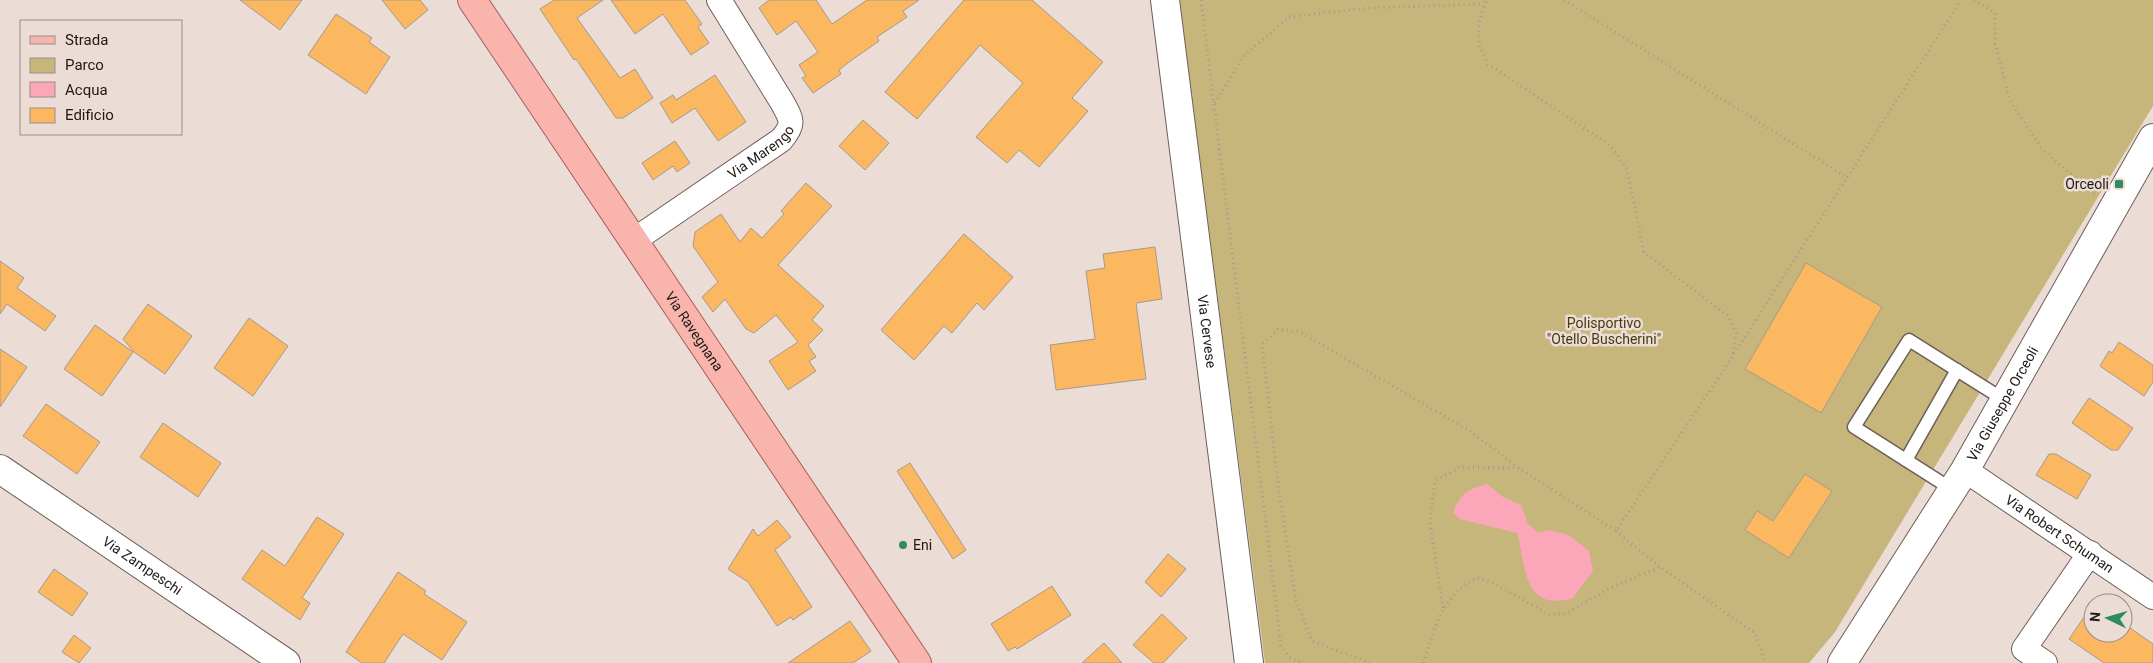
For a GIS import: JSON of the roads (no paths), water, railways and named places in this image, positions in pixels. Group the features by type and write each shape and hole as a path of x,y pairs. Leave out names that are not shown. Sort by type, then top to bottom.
{"main road":[{"name":"Via Ravegnana","path":"472,0 917,663"}],"street":[{"name":"Via Marengo","path":"633,241 781,140 790,129 791,118 718,0"},
{"name":"Via Cervese","path":"1165,0 1249,663"},
{"name":"Via Giuseppe Orceoli","path":"1842,663 1959,480 2153,138"},
{"name":"Via Zampeschi","path":"0,469 286,663"},
{"name":"Via Robert Schuman","path":"1959,480 2090,553 2153,596"},
{"path":"2045,663 2024,649 2090,553"}],"lane":[{"path":"1959,480 1906,460 1854,427 1909,340 2006,400"},
{"path":"1906,460 1957,370"}],"water":[{"path":"1487,484 1503,497 1521,505 1528,524 1538,533 1549,530 1569,535 1589,551 1593,571 1572,599 1548,600 1539,596 1533,590 1525,572 1517,533 1460,519 1453,513 1465,493"}],"place":[{"name":"Orceoli","path":"2119,184"},
{"name":"Eni","path":"903,545"}],"park label":[{"name":"Polisportivo \"Otello Buscherini\"","path":"1604,332"}]}
